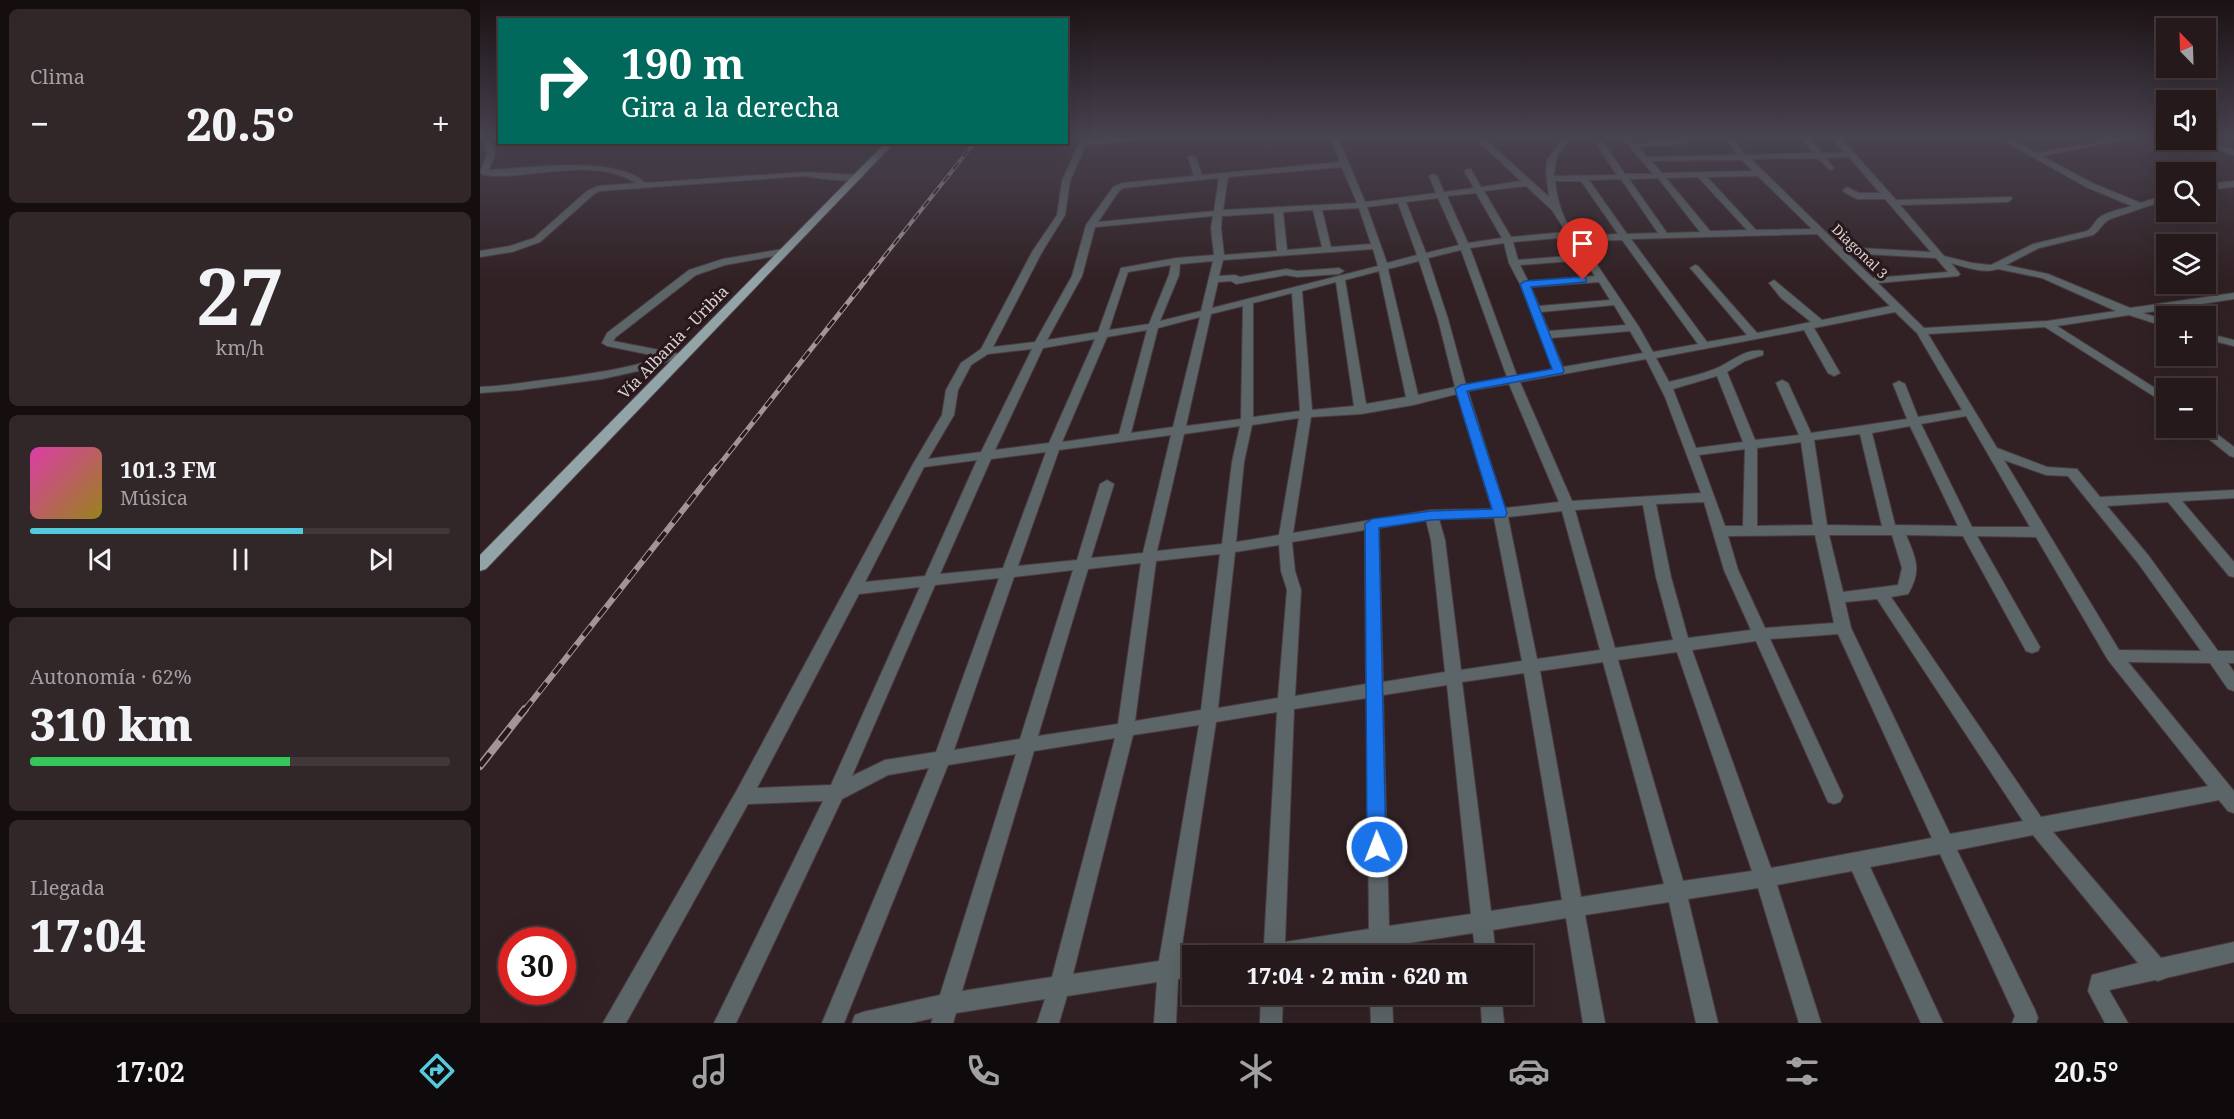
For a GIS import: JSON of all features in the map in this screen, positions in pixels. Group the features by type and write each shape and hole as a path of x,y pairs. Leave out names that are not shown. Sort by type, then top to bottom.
{"main road":[{"name":"Vía Albania - Uribia","path":"480,565 675,357 851,185"}],"street":[{"path":"480,254 527,246 561,220 590,193 598,189 643,185"},
{"path":"985,351 1037,252 1061,215 1065,185"},
{"path":"725,1023 836,793 986,455 1039,345 1077,276 1091,225 1116,189 1134,185"},
{"path":"1048,1023 1060,986 1126,729 1149,557 1204,314 1220,256 1216,228 1223,185"},
{"path":"1354,185 1377,246 1400,332 1413,401"},
{"path":"1438,185 1465,248 1513,379 1567,506 1676,892 1707,1023"},
{"path":"1477,185 1507,238 1514,262 1525,284 1558,371"},
{"path":"1091,225 1363,205 1517,185"},
{"path":"1531,185 1555,208 1588,257 1634,327 1666,387 1709,497 1731,570 1834,796"},
{"path":"1553,185 1555,208"},
{"path":"1588,185 1622,236 1665,290 1704,345"},
{"path":"1628,185 1663,234"},
{"path":"1668,185 1706,233"},
{"path":"1710,185 1754,233"},
{"name":"Diagonal 3","path":"1773,185 1921,331 2114,656 2228,798"},
{"path":"1871,281 1955,274 1878,185"},
{"path":"2089,185 2141,206"},
{"path":"1847,190 1857,196 1891,200 2008,199"},
{"path":"1401,200 1443,319 1461,389 1500,513 1531,666 1594,1023"},
{"path":"2000,266 2036,246 2090,233 2097,229 2100,221 2156,201"},
{"path":"1317,208 1327,250"},
{"path":"1278,210 1282,252"},
{"path":"614,1023 743,796 919,464 948,415 952,390 967,363 985,351 1039,345 1153,326 1422,256 1507,238 1571,234 1582,238 1820,231"},
{"path":"833,1023 942,759 1054,446 1102,335 1124,270 1220,256 1377,246"},
{"path":"1839,250 1940,257 1978,268 2000,266 2045,276 2110,304 2156,320"},
{"path":"675,357 607,343 611,335 671,289 678,280 708,267 783,252"},
{"path":"1514,262 1588,257"},
{"path":"1124,437 1153,326 1174,275 1176,261"},
{"path":"1695,268 1754,337"},
{"path":"1214,279 1235,278 1236,281 1286,272 1297,274 1368,270"},
{"path":"1340,278 1361,410"},
{"path":"1525,284 1602,279"},
{"path":"1774,283 1785,296 1820,324"},
{"path":"1270,945 1294,590 1288,571 1286,538 1306,414 1297,289"},
{"path":"1921,331 2046,324 2234,296"},
{"path":"2216,298 2234,308"},
{"path":"1165,1023 1168,970 1209,716 1238,462 1247,421 1248,302"},
{"path":"1534,309 1617,302"},
{"path":"919,464 1179,429 1361,410 1513,379 1754,337 1898,308"},
{"path":"2046,324 2156,394"},
{"path":"1807,326 1834,373"},
{"path":"1545,335 1634,327"},
{"path":"2216,339 2234,343"},
{"path":"1666,387 1721,371 1741,359 1759,353"},
{"path":"480,390 499,390 595,376 635,369 675,357"},
{"path":"1721,371 1751,445 1750,530"},
{"path":"1782,383 1807,438 1821,531 1843,628 2027,1018 2023,1023"},
{"path":"1899,384 1914,422 1966,531 2032,647"},
{"path":"1692,452 1865,430 1969,412"},
{"path":"1837,598 1903,590 1910,581 1911,570 1893,529 1865,430"},
{"path":"2214,438 2234,453"},
{"path":"1990,450 2046,471 2072,472 2143,559 2234,684"},
{"path":"945,1013 1029,745 1107,484"},
{"path":"2096,502 2234,494"},
{"path":"854,590 1228,548 1431,515 1500,513 1649,499 1709,497"},
{"path":"2172,498 2234,572"},
{"path":"1649,499 1652,529 1681,645 1766,878 1810,1023"},
{"path":"1431,515 1438,540 1485,945"},
{"path":"1372,524 1379,945"},
{"path":"1719,531 1893,529 2040,532"},
{"path":"1880,592 2037,826 2158,971"},
{"path":"743,796 836,793 885,768 1454,677 1762,634 1843,628"},
{"path":"2114,656 2234,657"},
{"path":"1383,945 1483,921 1766,878 2037,826 2228,798"},
{"path":"1857,861 1932,1023"},
{"path":"2117,1023 2098,991 2099,982 2158,971 2234,952"},
{"path":"863,1023 945,1013 1060,986 1182,968"},
{"path":"1271,1023 1272,1005"},
{"path":"1381,1005 1382,1023"},
{"path":"1491,1005 1493,1023"}],"railway":[{"path":"864,282 941,185"},
{"path":"716,469 865,281"},
{"path":"524,711 717,467"},
{"path":"480,766 525,709"}],"route":[{"path":"1377,847 1372,524 1431,515 1500,513 1461,389 1558,371 1525,284 1583,280"}]}
